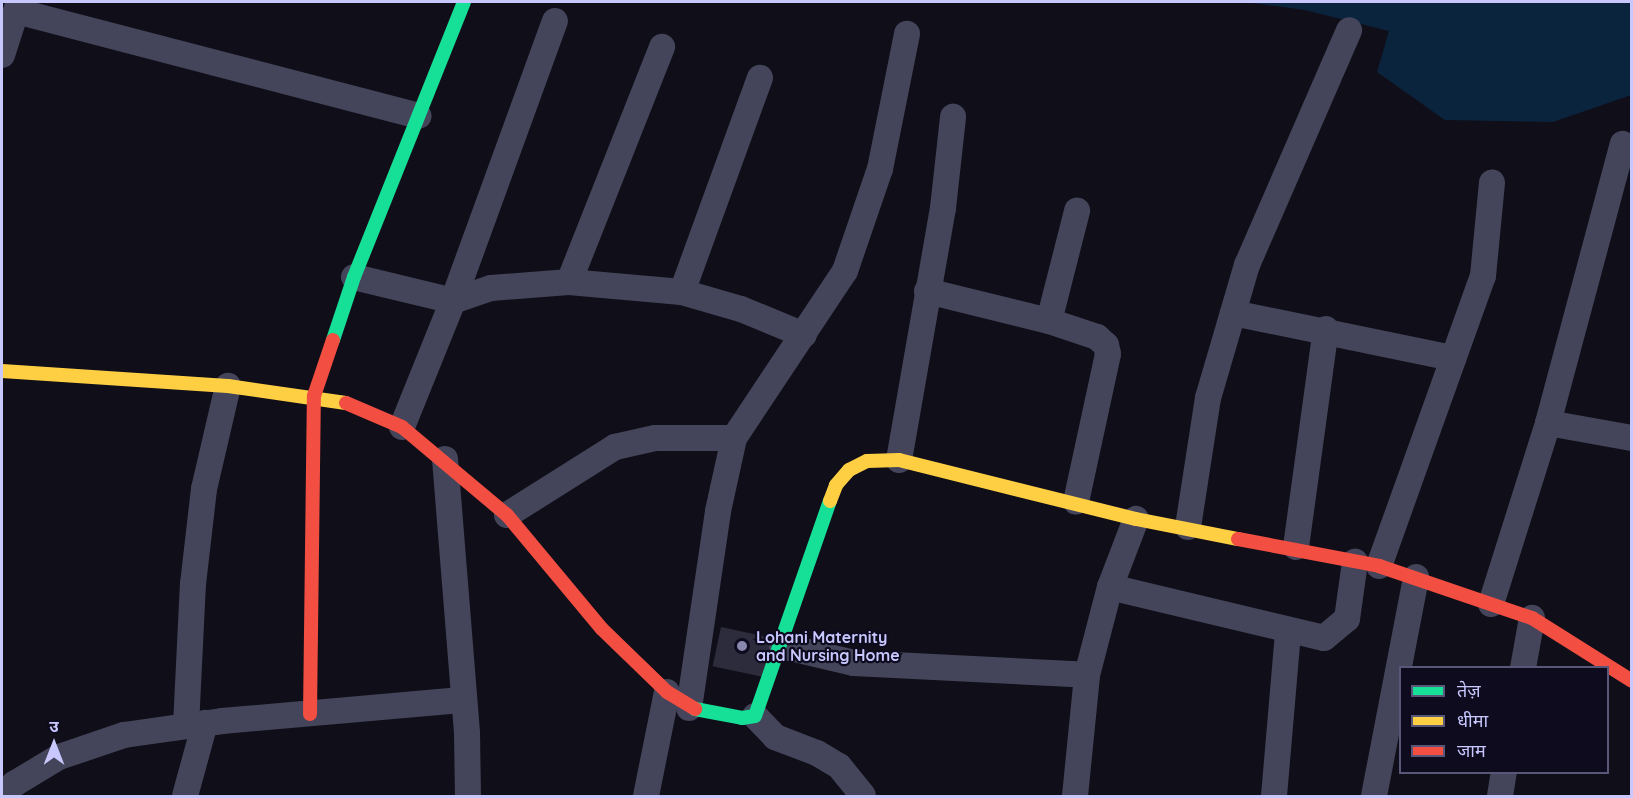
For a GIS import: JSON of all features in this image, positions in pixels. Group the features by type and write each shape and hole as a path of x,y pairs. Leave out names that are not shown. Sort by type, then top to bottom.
{"street":[{"path":"310,714 314,396 354,276 464,2"},
{"path":"2,55 17,6 418,116"},
{"path":"402,427 453,301 555,21"},
{"path":"1188,527 1209,398 1247,266 1349,30"},
{"path":"689,708 718,511 734,438 845,271 880,169 907,34"},
{"path":"569,282 662,47"},
{"path":"682,292 760,78"},
{"path":"899,460 943,208 953,117"},
{"path":"1491,604 1548,423 1623,144"},
{"path":"1110,587 1288,632 1324,638 1338,630 1347,619 1367,564 1453,358 1483,276 1492,182"},
{"path":"1049,321 1077,211"},
{"path":"354,276 453,301 491,288 569,282 682,292 741,309 804,335"},
{"path":"927,291 1049,321 1097,337 1106,345 1108,354 1076,502"},
{"path":"1233,313 1326,329 1453,358"},
{"path":"1296,547 1326,329"},
{"path":"2,371 228,386 314,396 357,405 402,427 445,459 507,515 602,629 667,692 689,708 742,718 754,716"},
{"path":"185,796 195,724 193,584 204,489 228,386"},
{"path":"1548,423 1632,438"},
{"path":"507,515 615,447 655,438 734,438"},
{"path":"445,459 464,700 468,796"},
{"path":"754,716 782,646 836,485 849,470 867,461 899,460 1076,502 1136,519 1296,547 1416,577 1532,618 1608,666"},
{"path":"1075,796 1087,675 1110,587 1136,519"},
{"path":"1374,796 1416,577"},
{"path":"1523,666 1532,618"},
{"path":"1274,796 1288,632"},
{"path":"782,646 854,663 1087,675"},
{"path":"1609,667 1632,681"},
{"path":"646,796 667,692"},
{"path":"4,796 14,784 59,757 124,735 195,724 464,700"},
{"path":"754,716 775,737 818,753 839,766 863,796"},
{"path":"1500,796 1504,774"}],"water":[{"path":"1245,2 1631,2 1631,95 1553,122 1445,120 1377,72 1389,31 1305,10"}],"building":[{"path":"721,627 772,638 764,677 713,666"}],"traffic: fast":[{"path":"333,340 354,277 464,2"},
{"path":"695,709 742,718 755,716 830,501"}],"traffic: slow":[{"path":"2,371 228,386 346,403"},
{"path":"830,501 836,485 849,470 867,461 899,460 1136,519 1238,539"}],"traffic: jam":[{"path":"310,714 314,396 333,340"},
{"path":"346,403 402,427 507,515 602,629 667,692 695,709"},
{"path":"1238,539 1379,566 1532,618 1608,666"},
{"path":"1609,667 1632,681"}],"place":[{"name":"Lohani Maternity and Nursing Home","path":"742,646"}]}
